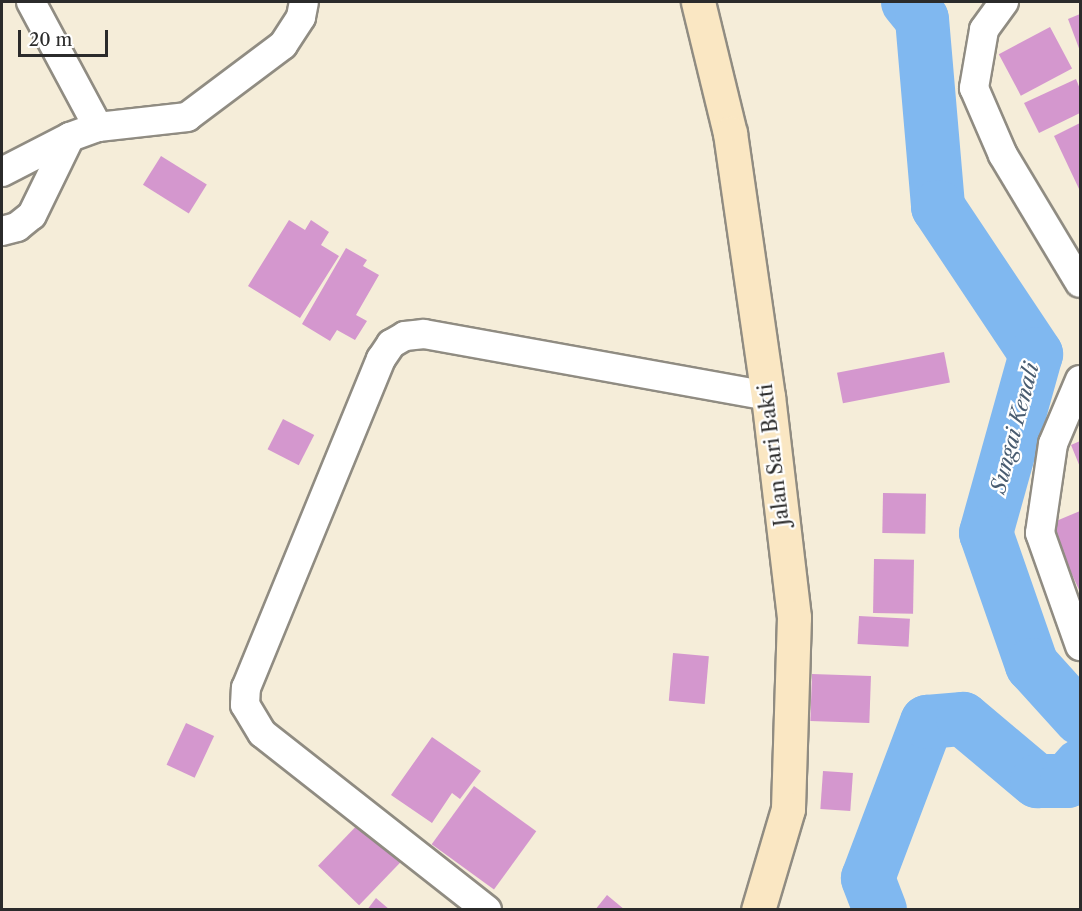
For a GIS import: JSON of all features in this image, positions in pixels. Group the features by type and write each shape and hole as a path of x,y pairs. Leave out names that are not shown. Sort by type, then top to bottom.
{"main road":[{"name":"Jalan Sari Bakti","path":"698,2 730,133 768,396 794,617 788,809 758,909"}],"street":[{"path":"31,2 98,127"},
{"path":"2,172 70,137 98,127 187,117 283,45 301,18 304,2"},
{"path":"1004,2 984,30 974,88 1003,155 1080,283"},
{"path":"2,231 16,227 32,215 70,137"},
{"path":"487,909 262,733 245,705 246,688 381,359 391,344 405,336 424,334 768,396"},
{"path":"1080,380 1053,444 1040,533 1080,646"}],"building":[{"path":"1080,14 1080,51 1068,19"},
{"path":"1050,27 1072,68 1021,96 999,54"},
{"path":"1076,79 1080,89 1080,113 1039,133 1024,103"},
{"path":"1080,123 1080,191 1054,136"},
{"path":"161,156 207,185 189,213 143,185"},
{"path":"289,220 305,230 311,220 329,232 321,245 339,256 300,318 248,286"},
{"path":"346,248 367,260 363,266 379,275 356,315 367,321 355,340 337,330 330,341 302,324"},
{"path":"944,352 950,382 843,403 837,373"},
{"path":"283,419 314,435 299,465 268,449"},
{"path":"1080,441 1080,467 1071,445"},
{"path":"883,493 926,494 925,534 882,533"},
{"path":"1080,511 1080,592 1049,524"},
{"path":"874,559 914,560 913,614 873,613"},
{"path":"859,616 910,619 908,647 858,644"},
{"path":"673,653 709,656 705,704 669,701"},
{"path":"812,674 871,676 869,723 810,721"},
{"path":"186,723 214,736 195,778 167,765"},
{"path":"432,737 481,771 460,799 452,793 432,823 391,795"},
{"path":"823,771 853,773 850,811 820,809"},
{"path":"474,786 536,831 494,890 432,844"},
{"path":"366,816 407,856 359,905 318,866"},
{"path":"607,895 625,910 595,910"},
{"path":"376,898 390,910 367,910"}],"waterway":[{"name":"Sungai Kenali","path":"908,2 922,19 938,207 1036,354 986,533 1032,665 1080,718"},
{"name":"Sungai Kenali","path":"880,910 868,878 927,722 963,719 1037,781 1067,781 1080,766"}]}
